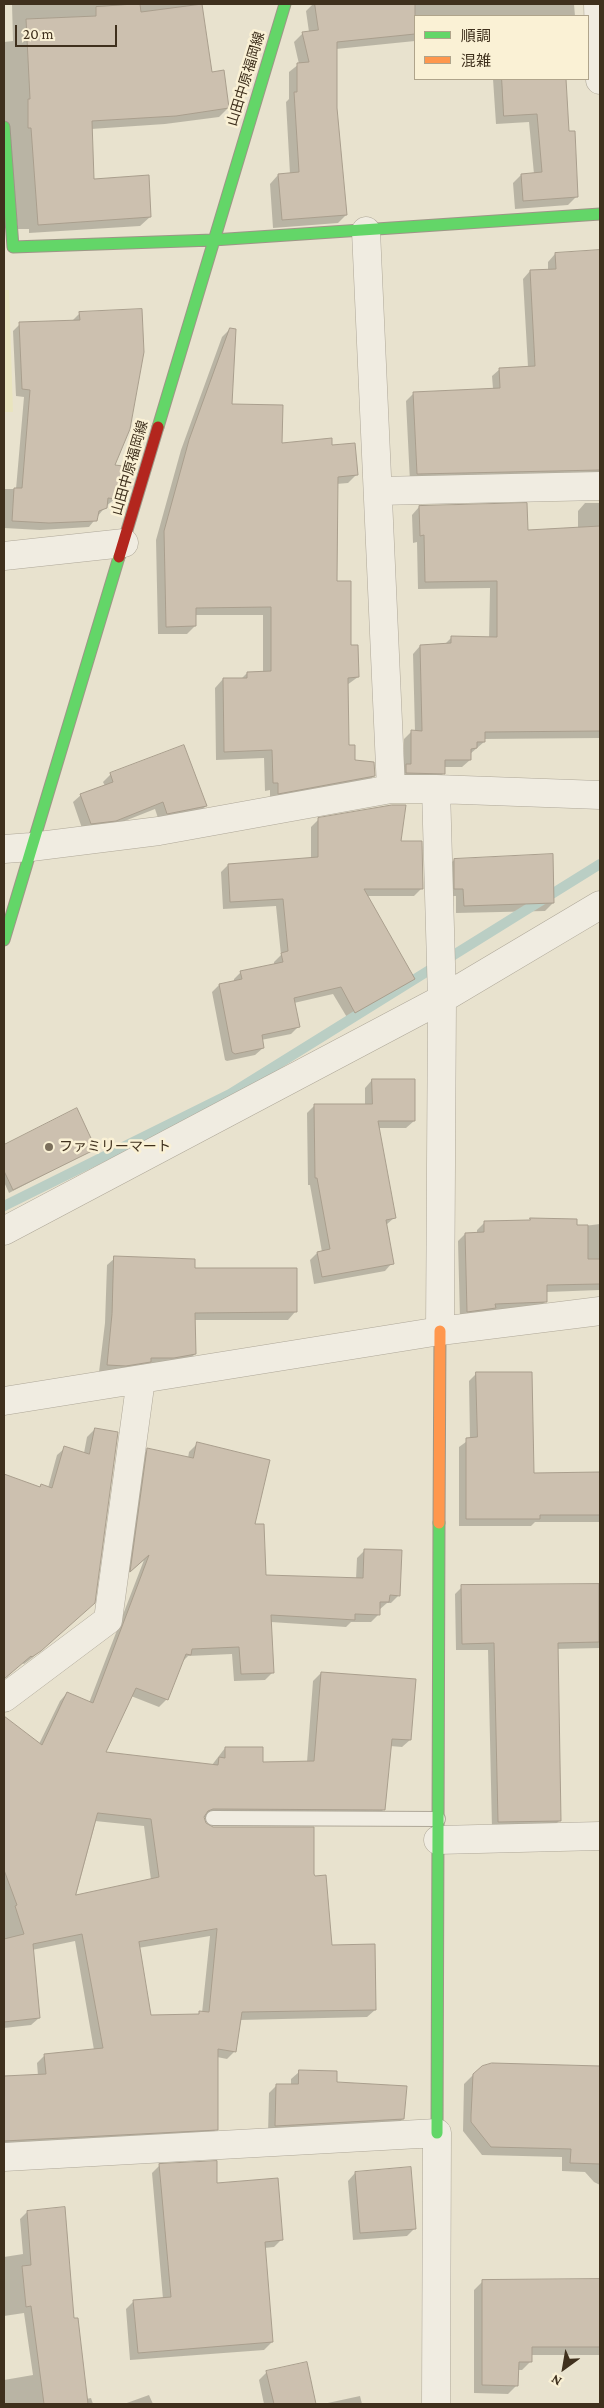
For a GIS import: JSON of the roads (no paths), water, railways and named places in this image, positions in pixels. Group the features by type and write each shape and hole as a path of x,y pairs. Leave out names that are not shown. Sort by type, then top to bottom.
{"street":[{"name":"山田中原福岡線","path":"4,940 30,847 124,543 285,4"},
{"path":"598,4 600,80"},
{"path":"4,128 8,247 213,240 600,214"},
{"path":"366,230 391,789"},
{"path":"378,491 600,486"},
{"path":"4,556 124,543"},
{"path":"4,849 159,831 391,789 600,795"},
{"path":"436,789 442,999 436,2404"},
{"path":"4,1231 442,999 600,905"},
{"path":"4,1401 440,1330 600,1311"},
{"path":"4,1698 108,1620 141,1379"},
{"path":"438,1830 600,1836"},
{"path":"4,2157 437,2133"}],"lane":[{"path":"213,1818 438,1830"}],"waterway":[{"path":"4,1206 230,1094 600,864"}],"place":[{"name":"ファミリーマート","path":"49,1147"}]}
